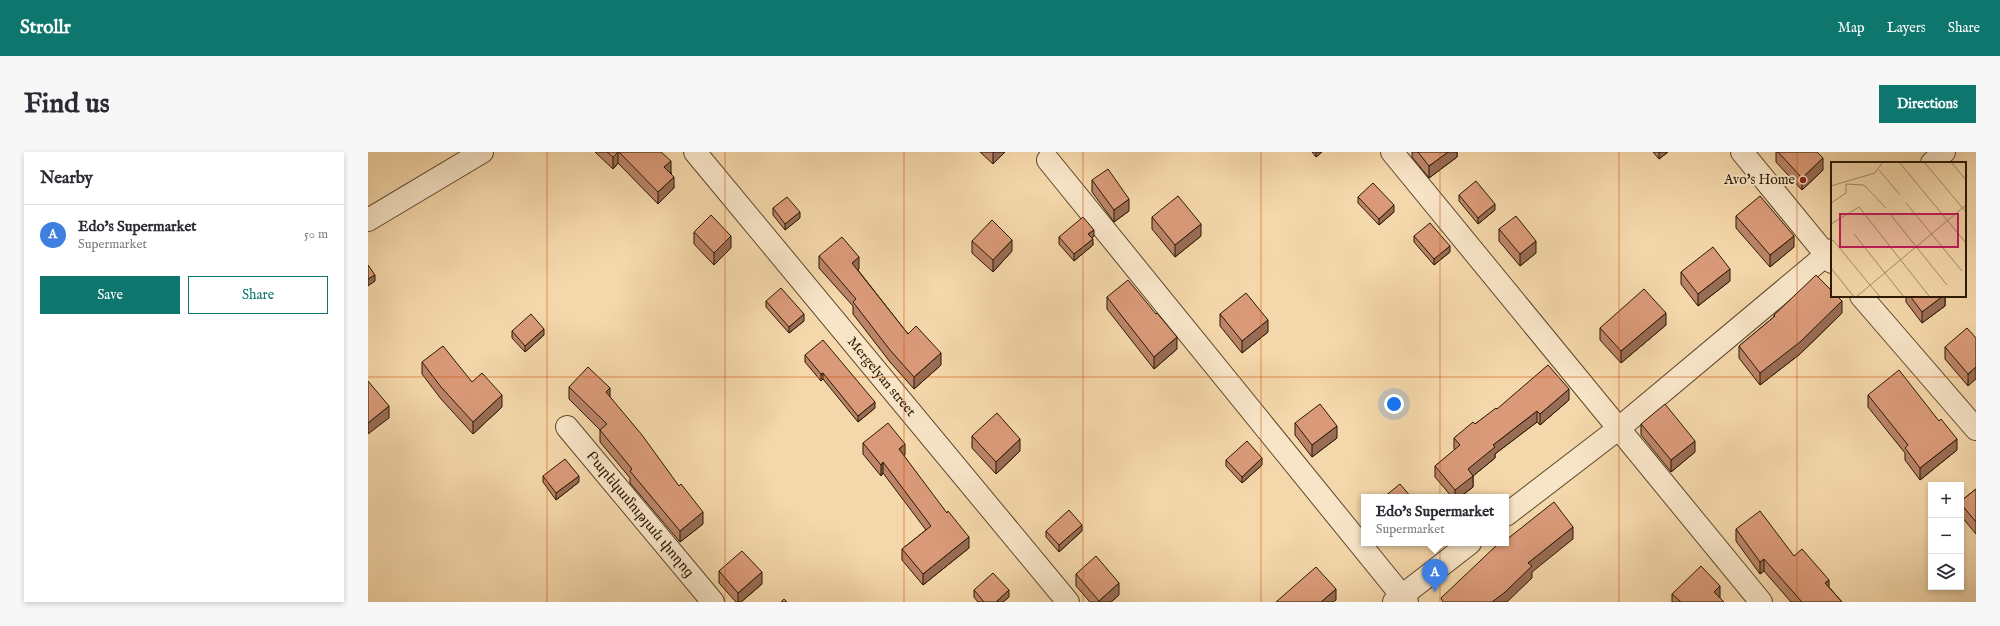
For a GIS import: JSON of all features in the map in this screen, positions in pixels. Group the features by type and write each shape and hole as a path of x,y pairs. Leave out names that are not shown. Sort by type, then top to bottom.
{"street":[{"path":"368,220 482,152"},
{"name":"Mergelyan street","path":"695,152 1068,602"},
{"path":"1392,152 1761,602"},
{"path":"1509,513 1618,429 1830,256 1742,152"},
{"path":"1933,162 1944,152"},
{"path":"1048,160 1401,600 1466,546"},
{"path":"1862,297 1976,429"},
{"name":"Բարեկամության փողոց","path":"567,427 713,602"}],"building":[{"path":"607,152 618,152 613,157"},
{"path":"619,152 661,152 671,161 664,167 674,177 658,192"},
{"path":"1418,152 1448,152 1429,166"},
{"path":"1778,152 1817,152 1823,158 1802,178"},
{"path":"1108,169 1129,199 1114,210 1092,180"},
{"path":"1476,181 1495,204 1478,218 1459,195"},
{"path":"1373,183 1394,205 1379,219 1358,197"},
{"path":"1178,196 1201,224 1175,245 1152,217"},
{"path":"1760,196 1794,236 1770,255 1736,216"},
{"path":"787,197 800,212 785,224 773,208"},
{"path":"711,215 731,236 714,253 694,232"},
{"path":"1516,216 1536,241 1520,254 1499,229"},
{"path":"1083,217 1094,230 1088,234 1093,239 1074,254 1059,237"},
{"path":"992,220 1012,240 993,260 972,241"},
{"path":"1430,223 1450,246 1434,259 1414,236"},
{"path":"842,237 859,257 852,263 908,334 916,326 941,353 914,377 890,350 853,302 856,299 819,256"},
{"path":"1713,247 1730,269 1698,294 1681,272"},
{"path":"368,265 375,275 368,279"},
{"path":"1816,275 1831,290 1831,297 1838,297 1842,301 1800,342 1760,373 1739,346 1775,316 1774,315"},
{"path":"1128,280 1177,337 1154,357 1107,297"},
{"path":"781,288 804,314 789,327 766,301"},
{"path":"1644,289 1666,313 1621,351 1600,328"},
{"path":"1246,293 1268,320 1242,341 1220,314"},
{"path":"1911,297 1942,297 1922,312"},
{"path":"531,314 544,329 525,346 512,331"},
{"path":"1967,328 1976,338 1976,367 1968,374 1945,347"},
{"path":"823,340 875,402 858,416 823,373 821,374 805,355"},
{"path":"443,346 472,382 482,373 502,395 473,422 441,387 422,362"},
{"path":"1548,365 1569,389 1540,414 1537,411 1493,445 1495,447 1468,469 1473,476 1455,490 1435,466 1460,445 1454,438 1473,422 1475,424 1496,408 1497,409"},
{"path":"588,367 610,388 606,392 642,435 679,486 681,484 703,512 680,531 630,471 632,469 600,430 607,424 569,387"},
{"path":"1899,370 1939,421 1941,419 1957,439 1920,468 1905,448 1908,445 1868,395"},
{"path":"368,381 389,406 368,423"},
{"path":"1320,404 1337,426 1312,445 1295,423"},
{"path":"1665,404 1695,441 1671,460 1641,424"},
{"path":"997,413 1020,439 996,462 972,436"},
{"path":"888,423 905,444 899,449 947,513 948,511 969,537 923,574 902,549 931,526 883,462 881,465 863,443"},
{"path":"1247,441 1262,458 1242,477 1226,460"},
{"path":"565,459 579,476 556,493 543,476"},
{"path":"1400,484 1408,494 1388,494"},
{"path":"1976,489 1976,522 1964,508 1964,499"},
{"path":"1554,502 1573,527 1528,563 1532,566 1504,593 1492,602 1443,602 1441,598 1496,546 1509,546 1509,538"},
{"path":"1069,510 1082,525 1059,545 1046,531"},
{"path":"1760,511 1794,556 1802,549 1829,580 1825,583 1842,602 1802,602 1764,559 1760,562 1736,529"},
{"path":"742,551 762,572 738,593 719,571"},
{"path":"1096,556 1119,583 1099,601 1076,574"},
{"path":"1701,566 1720,586 1714,592 1724,602 1681,602 1672,594"},
{"path":"1316,567 1336,589 1321,602 1276,602"},
{"path":"993,573 1009,590 996,602 984,602 974,590"}],"place":[{"name":"Avo's Home","path":"1803,180"},
{"name":"Edo's Supermarket","path":"1435,592"}]}
